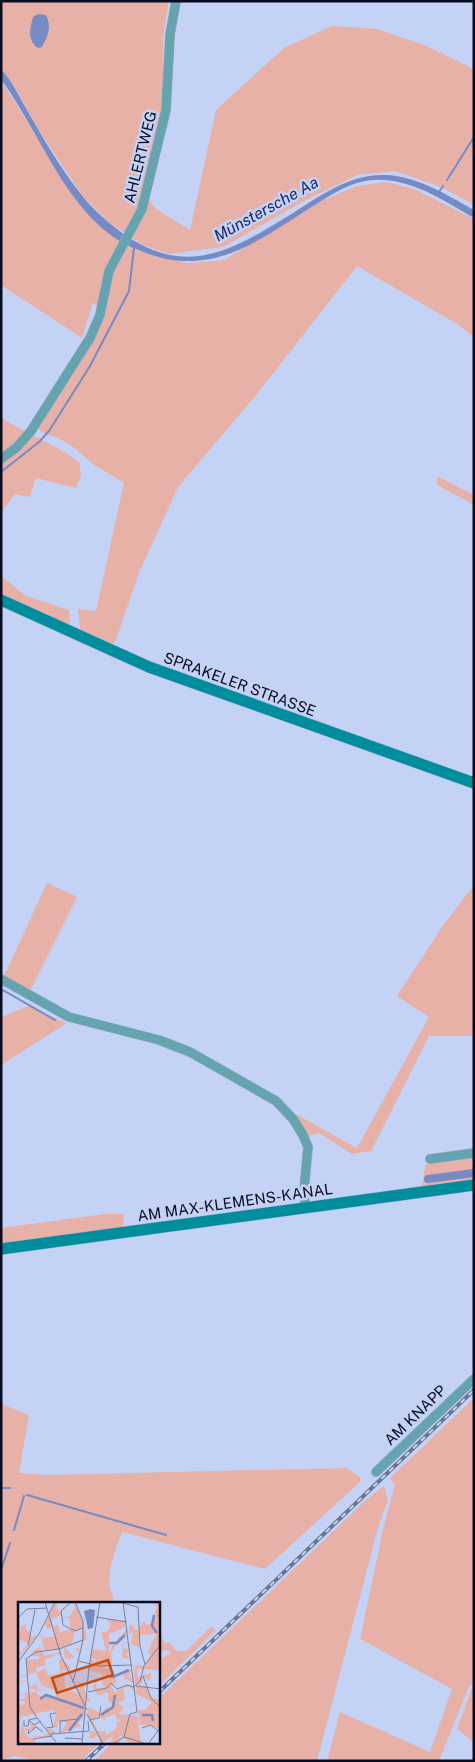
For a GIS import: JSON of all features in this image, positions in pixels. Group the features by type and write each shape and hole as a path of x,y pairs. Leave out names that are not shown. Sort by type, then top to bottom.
{"main road":[{"name":"SPRAKELER STRASSE","path":"1,600 149,668 474,783"},
{"name":"AM MAX-KLEMENS-KANAL","path":"1,1249 474,1185"}],"street":[{"name":"AHLERTWEG","path":"1,459 16,447 30,431 90,338 100,315 109,271 144,202 166,110 170,35 176,1"},
{"path":"1,979 70,1017 159,1040 190,1052 276,1101 293,1119 304,1135 308,1147 304,1190 305,1207"},
{"path":"430,1159 474,1153"},
{"name":"AM KNAPP","path":"376,1472 474,1379"}],"shaded area":[{"path":"1,1 169,1 163,38 164,108 144,193 156,209 190,230 216,110 284,48 332,26 377,29 427,46 474,69 474,205 441,187 395,171 357,175 306,200 223,247 168,254 143,245 108,222 82,195 36,126 15,87 1,69"},
{"path":"1,80 75,198 96,223 134,249 157,257 188,263 224,260 321,201 357,186 387,182 414,189 474,219 474,337 457,324 357,266 257,394 178,487 139,573 115,642 110,644 81,634 78,609 96,611 124,483 93,464 76,449 57,437 47,435 39,430 39,424 99,329 104,313 93,302 82,338 1,285"},
{"path":"1,418 79,462 81,475 76,488 36,478 30,497 15,494 1,513"},
{"path":"437,476 474,495 474,505 437,485"},
{"path":"1,576 26,596 69,610 70,627 1,593"},
{"path":"47,883 77,897 30,991 4,976"},
{"path":"474,885 474,1036 429,1036 371,1151 352,1154 319,1133 308,1136 292,1112 357,1148 429,1017 397,996 442,927"},
{"path":"31,1005 45,1014 67,1023 1,1065 1,1017"},
{"path":"474,1157 474,1180 422,1187 425,1166 429,1162"},
{"path":"105,1214 124,1214 123,1228 1,1245 1,1228"},
{"path":"474,1398 474,1743 457,1729 473,1686 470,1684 439,1761 327,1761 340,1712 430,1752 452,1689 360,1639 384,1525 395,1485 390,1478"},
{"path":"1,1404 29,1415 19,1473 48,1475 346,1468 360,1477 361,1481 265,1569 122,1532 113,1558 110,1577 110,1586 116,1602 18,1602 18,1744 98,1744 81,1761 39,1761 14,1756 1,1761"},
{"path":"384,1486 388,1501 379,1524 317,1761 94,1761 111,1744 160,1744 160,1697 366,1500"},
{"path":"211,1627 216,1630 160,1685 160,1659 171,1653 167,1650 160,1652 160,1636 165,1643 170,1643 176,1651 186,1651"}],"water":[{"path":"38,14 46,15 49,27 42,47 38,48 32,41 30,34 33,17"},
{"path":"1,69 12,84 59,164 88,203 127,236 154,250 179,256 203,255 228,249 279,222 316,198 345,183 376,175 399,176 421,183 454,198 474,210 474,218 442,199 420,189 396,182 375,180 357,183 341,189 259,240 239,250 218,257 196,261 174,260 149,254 117,239 98,224 73,196 1,80"}],"waterway":[{"path":"447,180 474,137"},
{"path":"439,192 443,186"},
{"path":"1,472 39,442 49,431 90,366 129,291 134,248"},
{"path":"1,989 55,1020"},
{"path":"428,1179 474,1173"},
{"path":"1,1488 10,1488"},
{"path":"27,1495 166,1535"},
{"path":"14,1530 24,1496"},
{"path":"1,1570 10,1543"}],"railway":[{"path":"160,1691 474,1390"},
{"path":"86,1761 104,1744"}],"water label":[{"name":"Münstersche Aa","path":"266,209"}]}
